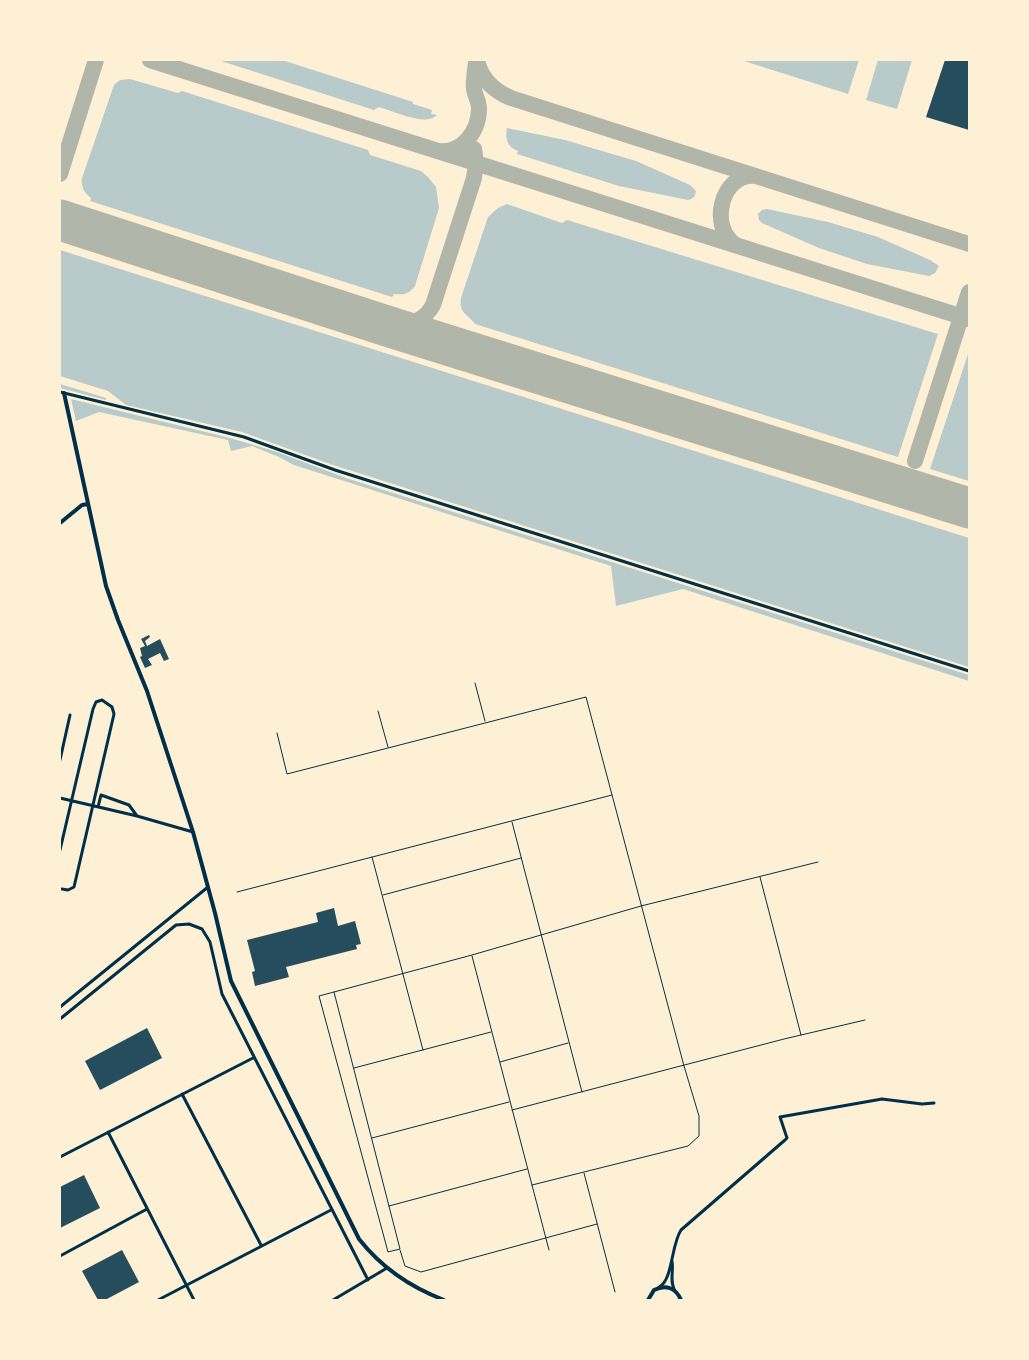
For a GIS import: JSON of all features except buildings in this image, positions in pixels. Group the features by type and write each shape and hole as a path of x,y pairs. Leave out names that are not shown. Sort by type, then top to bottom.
{"street":[{"path":"444,1300 419,1289 387,1268 372,1255 359,1239 231,981 193,832 147,690 106,586 62,393 244,437 335,470 969,671"},
{"path":"60,523 82,505 88,504"},
{"path":"60,850 93,709 96,702 102,700 112,707 114,714 74,887 68,890 62,889"},
{"path":"60,760 70,715"},
{"path":"98,807 101,795 129,805 138,816"},
{"path":"60,798 138,816 193,832"},
{"path":"60,1008 208,887"},
{"path":"60,1019 176,924 189,924 202,929 210,942 222,994 368,1280"},
{"path":"60,1157 254,1058"},
{"path":"182,1094 261,1246"},
{"path":"646,1300 650,1294 667,1281 675,1241 685,1226 785,1140 780,1117 882,1099 934,1104"},
{"path":"108,1132 194,1300"},
{"path":"60,1256 147,1209"},
{"path":"158,1300 331,1210"},
{"path":"672,1260 671,1283 681,1299"},
{"path":"333,1300 387,1268"},
{"path":"659,1288 667,1287 675,1290"}],"lane":[{"path":"475,683 486,723"},
{"path":"277,734 287,774 586,697 684,1066 700,1116 699,1136 688,1146 532,1185"},
{"path":"378,711 388,748"},
{"path":"237,892 612,795"},
{"path":"511,821 582,1092"},
{"path":"372,857 422,1050"},
{"path":"382,895 521,858"},
{"path":"400,1249 388,1252 318,996 472,955 641,906 818,862"},
{"path":"760,876 801,1035"},
{"path":"472,955 549,1250"},
{"path":"334,992 405,1266 421,1272 597,1224"},
{"path":"512,1110 865,1020"},
{"path":"354,1068 492,1032"},
{"path":"500,1062 569,1043"},
{"path":"372,1138 510,1101"},
{"path":"389,1206 528,1169"},
{"path":"584,1172 615,1292"}],"shaded area":[{"path":"218,60 282,60 413,102 413,104 432,110 431,114 437,115 432,118 417,119 379,107 374,110"},
{"path":"741,60 859,60 848,94"},
{"path":"878,60 912,60 897,109 866,100"},
{"path":"130,79 178,93 182,91 368,150 370,155 421,171 436,187 439,208 415,286 411,291 403,294 394,294 392,297 90,201 91,198 83,187 82,178 114,85 120,80"},
{"path":"507,128 565,140 636,161 690,185 696,191 695,195 688,200 619,186 517,154 518,151 511,147 508,142 506,136"},
{"path":"507,204 562,223 567,220 938,334 898,457 475,324 462,310 461,298 488,217 498,208"},
{"path":"767,209 828,222 878,237 930,260 939,266 935,273 929,276 867,264 819,248 762,223 759,220 758,214 762,210"},
{"path":"60,250 969,538 969,667 330,464 242,432 126,405 108,391 60,376"},
{"path":"969,351 969,481 930,469"},
{"path":"60,384 106,398 106,400 60,388"},
{"path":"71,399 230,438 277,452 346,478 969,675 969,681 683,589 616,606 611,566 294,465 252,446 231,451 228,440 99,412 76,421"}],"taxiway":[{"path":"60,174 96,60"},
{"path":"150,60 969,319"},
{"path":"477,60 489,84 511,98 969,244"},
{"path":"439,151 448,151 462,144 468,139 476,125 479,108 474,86 476,62"},
{"path":"393,328 421,318 426,315 433,305 474,178 476,163 474,149"},
{"path":"736,245 727,237 722,226 722,203 734,183 744,177 756,176"},
{"path":"60,208 67,219 79,226"},
{"path":"915,461 969,292"}],"runway":[{"path":"60,220 393,328 969,508"}]}
